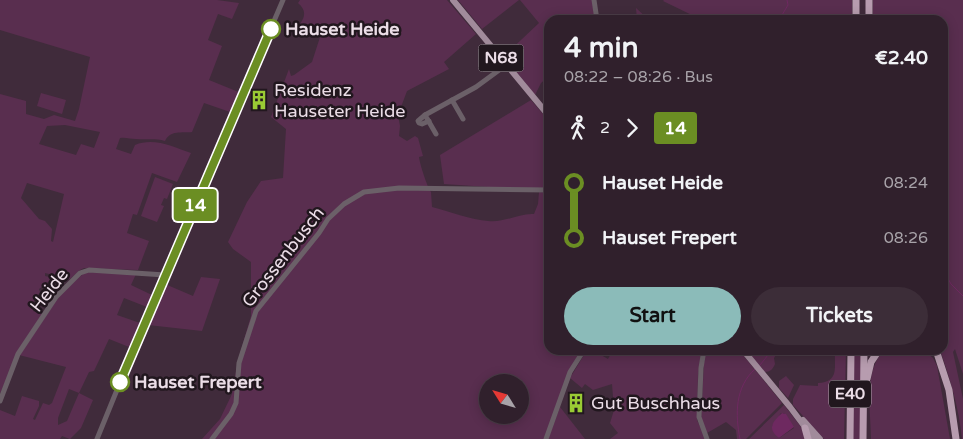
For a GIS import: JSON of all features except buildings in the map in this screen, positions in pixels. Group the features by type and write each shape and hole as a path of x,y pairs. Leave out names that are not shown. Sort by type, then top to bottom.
{"highway":[{"path":"856,0 856,15"},
{"path":"869,0 869,15"},
{"name":"E40","path":"850,439 851,355"},
{"name":"E40","path":"863,439 864,355"},
{"path":"864,389 871,362 876,355"},
{"path":"933,355 941,366"},
{"path":"938,355 948,390 956,439"},
{"path":"805,428 808,439"}],"main road":[{"name":"N68","path":"453,0 544,110"},
{"path":"747,355 814,439"},
{"path":"790,407 798,413 820,439"}],"street":[{"path":"97,439 283,0"},
{"path":"594,0 596,15"},
{"path":"428,121 422,124 419,123 420,118 476,87 506,65"},
{"path":"452,100 463,119"},
{"path":"425,115 436,134"},
{"name":"Grossenbusch","path":"212,439 231,414 236,403 239,363 256,311 319,233 328,219 344,204 364,192 399,188 544,190"},
{"name":"Heide","path":"0,400 18,354 59,292 80,273 89,270 165,275"},
{"path":"546,439 570,372 581,355"},
{"path":"703,355 699,417 707,439"}],"shaded area":[{"path":"0,0 217,0 239,3 232,19 218,14 208,40 222,46 209,80 241,93 233,113 204,103 192,132 180,132 170,135 165,141 120,138 116,149 131,154 135,145 149,142 156,142 191,153 177,182 152,173 137,215 133,214 127,233 149,241 138,270 84,268 70,279 45,273 45,276 53,278 39,289 40,292 31,305 35,307 33,311 44,315 18,351 0,394 0,94 26,101 26,114 44,119 54,115 75,121 90,57 0,30","holes":["65,125 100,132 94,148 81,144 76,155 39,144 47,126","27,183 64,194 53,242 51,241 52,229 45,221 39,219 21,198"]},
{"path":"300,0 447,0 476,34 444,62 449,69 407,91 398,115 399,136 407,141 415,136 418,138 423,156 419,157 431,192 432,207 475,219 500,221 534,214 538,204 539,192 544,192 544,355 580,355 545,439 202,439 220,419 232,394 238,360 251,316 251,262 233,249 228,242 247,202 261,181 283,178 286,129 271,117 289,69 291,76 312,62 321,34 310,26 298,37 294,31 304,17 304,10 298,3"},
{"path":"458,0 519,0 482,29"},
{"path":"520,0 592,0 594,15 544,15 544,80 535,95 504,56 539,23"},
{"path":"852,0 852,15 692,15 663,1"},
{"path":"873,0 963,0 963,374 955,349 953,352 963,399 963,439 954,394 942,355 948,355 948,15 873,15"},
{"path":"636,8 644,15 637,15"},
{"path":"41,93 66,100 62,114 37,106"},
{"path":"531,100 544,115 544,191 444,184 440,155"},
{"path":"155,177 173,184 167,199 164,198 161,205 164,206 157,222 141,216"},
{"path":"84,273 136,274 131,285 152,295 147,307 124,298 117,315 140,323 129,347 109,339 94,371 89,372 79,393 93,400 81,428 70,439 62,436 60,439 0,439 0,410 15,416 22,396 39,401 39,406 33,419 35,420 43,403 49,405 52,403 66,367 19,355 61,294","holes":["69,389 79,393 67,421 58,425 58,418"]},
{"path":"201,277 220,279 202,331 148,325 165,284 193,296"},
{"path":"584,355 601,355 608,359 610,355 702,355 698,375 697,420 706,439 610,439 618,433 610,423 614,410 612,384 593,390 585,384 582,388 570,378"},
{"path":"705,355 743,355 782,403 746,439 737,439 736,430 726,422 707,433 701,421"},
{"path":"750,355 776,355 774,358 775,364 770,371 765,372"},
{"path":"835,355 846,355 844,439 824,439 793,405 793,399 800,385 818,386 818,383 830,380 833,377"},
{"path":"854,355 862,355 861,439 853,439"},
{"path":"881,355 930,355 933,358 937,366 950,439 871,439 871,379"},
{"path":"786,376 794,385 788,398 779,388 779,381"},
{"path":"784,405 801,427 806,439 749,439","holes":["781,413 784,413 794,428 779,438 772,426"]},
{"path":"560,407 585,439 548,439"},
{"path":"782,413 786,414 794,427 779,438 773,432 772,426 773,422"}],"waterway":[{"path":"782,15 788,5 787,0"},
{"path":"948,279 963,296"},
{"path":"760,365 768,355"},
{"path":"740,439 737,420 738,401 748,376 755,369"}],"bus line":[{"name":"14","path":"120,382 271,29"}],"place":[{"name":"Hauset Heide","path":"271,29"},
{"name":"Residenz Hauseter Heide","path":"259,100"},
{"name":"Hauset Frepert","path":"120,382"},
{"name":"Gut Buschhaus","path":"576,403"}]}
